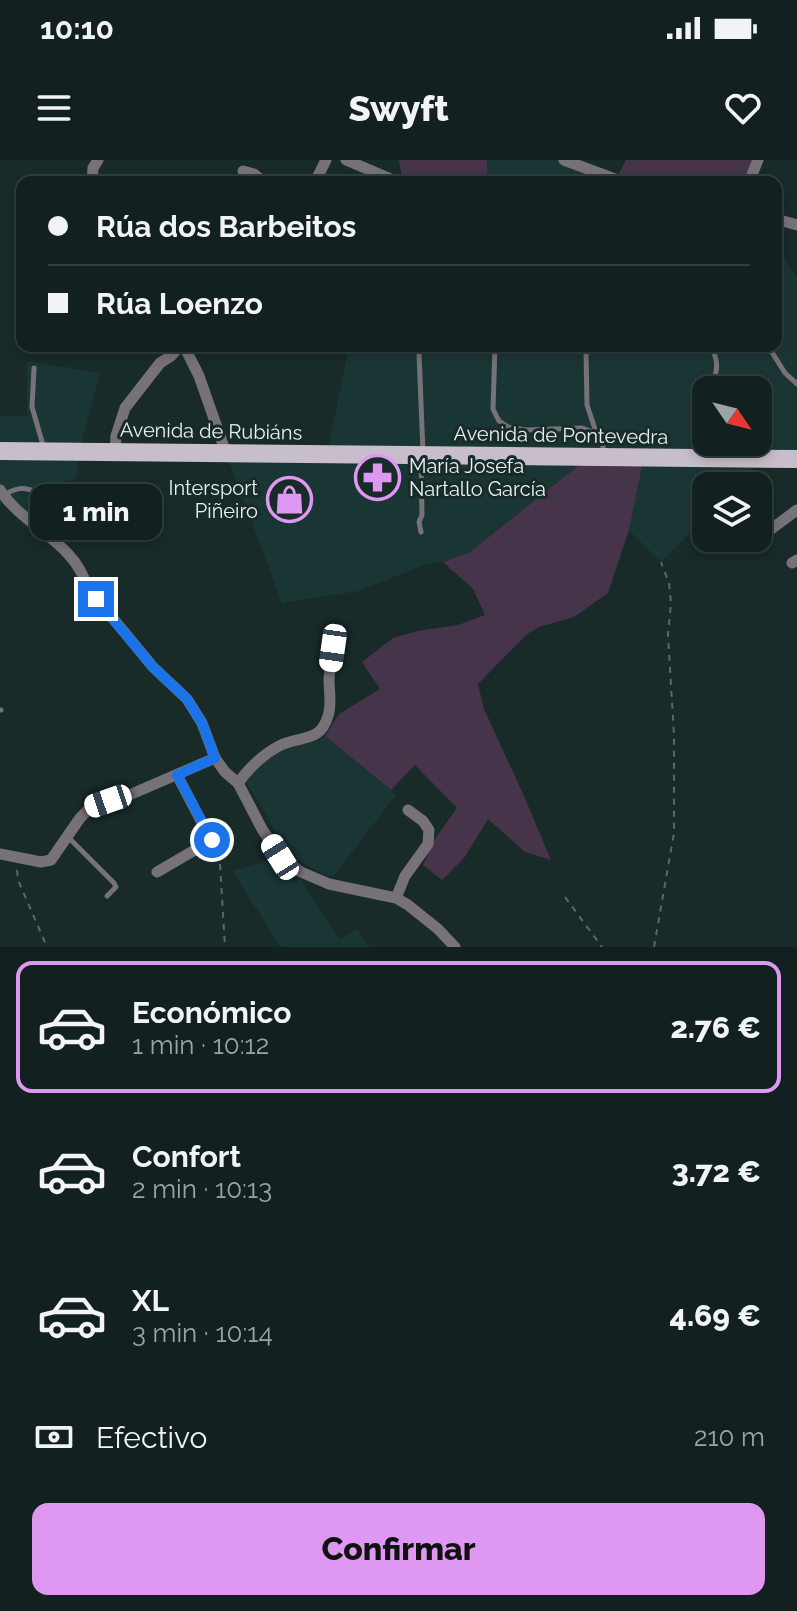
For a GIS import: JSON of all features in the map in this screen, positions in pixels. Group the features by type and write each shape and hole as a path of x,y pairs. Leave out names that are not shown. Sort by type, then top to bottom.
{"main road":[{"name":"Avenida de Rubiáns","path":"0,451 422,455"},
{"name":"Avenida de Pontevedra","path":"422,455 797,459"}],"street":[{"path":"346,160 384,176"},
{"path":"564,160 607,176"},
{"path":"243,171 256,176"},
{"path":"115,452 116,436 125,408 160,363 175,352"},
{"path":"185,352 199,376 226,453"},
{"path":"2,492 36,527 66,551 77,564 87,587 153,667 187,699 202,723 215,758 238,783 280,857 301,872 329,884 396,898 438,929 455,947"},
{"path":"772,528 797,510"},
{"path":"238,783 267,753 283,743 321,731 330,708 333,648"},
{"path":"0,854 41,862 51,860 92,806 127,796 215,758"},
{"path":"177,775 219,855"},
{"path":"396,898 405,876 428,844 429,830 408,810"},
{"path":"157,872 212,840"}],"lane":[{"path":"419,352 421,532"},
{"path":"495,352 493,409 499,421 517,429 582,428 596,433 603,440 603,457"},
{"path":"586,352 587,405 596,433"},
{"path":"714,352 718,359 716,376"},
{"path":"772,352 785,373 797,384"},
{"path":"34,368 32,407 45,452"},
{"path":"2,492 28,488 36,492 34,506"},
{"path":"67,836 114,883 116,887 107,896"}],"path":[{"path":"654,947 674,833 674,735 668,635 671,603 669,583 661,562"},
{"path":"219,855 225,947"},
{"path":"19,857 18,880 47,947"},
{"path":"565,897 602,947"}],"shaded area":[{"path":"399,160 487,160 488,176 402,176"},
{"path":"487,160 564,160 607,176 488,176"},
{"path":"626,160 755,160 751,176 618,176"},
{"path":"782,254 797,278 797,459 748,459 751,472 692,472 692,531 661,562 629,530 643,457 589,457 470,552 427,564 359,591 282,603 226,453 327,454 348,352 782,352"},
{"path":"27,361 100,373 79,452 76,479 55,484 36,527 3,496 0,508 0,416 27,416"},
{"path":"589,457 644,457 629,530 608,593 574,617 539,627 527,634 478,684 484,709 551,860 525,852 488,819 464,858 442,880 423,865 435,839 457,808 415,765 391,790 325,736 339,714 380,689 362,662 393,638 458,625 485,615 473,589 443,562 470,552"},
{"path":"325,736 396,795 334,875 328,876 284,849 244,780 257,766 278,752"},
{"path":"271,860 295,882 300,879 340,939 357,929 369,947 281,947 232,871"}],"place":[{"name":"María Josefa Nartallo García","path":"378,478"},
{"name":"Intersport Piñeiro","path":"289,499"}],"route":[{"path":"96,599 153,667 187,699 202,723 215,758 177,775 212,840"}]}
